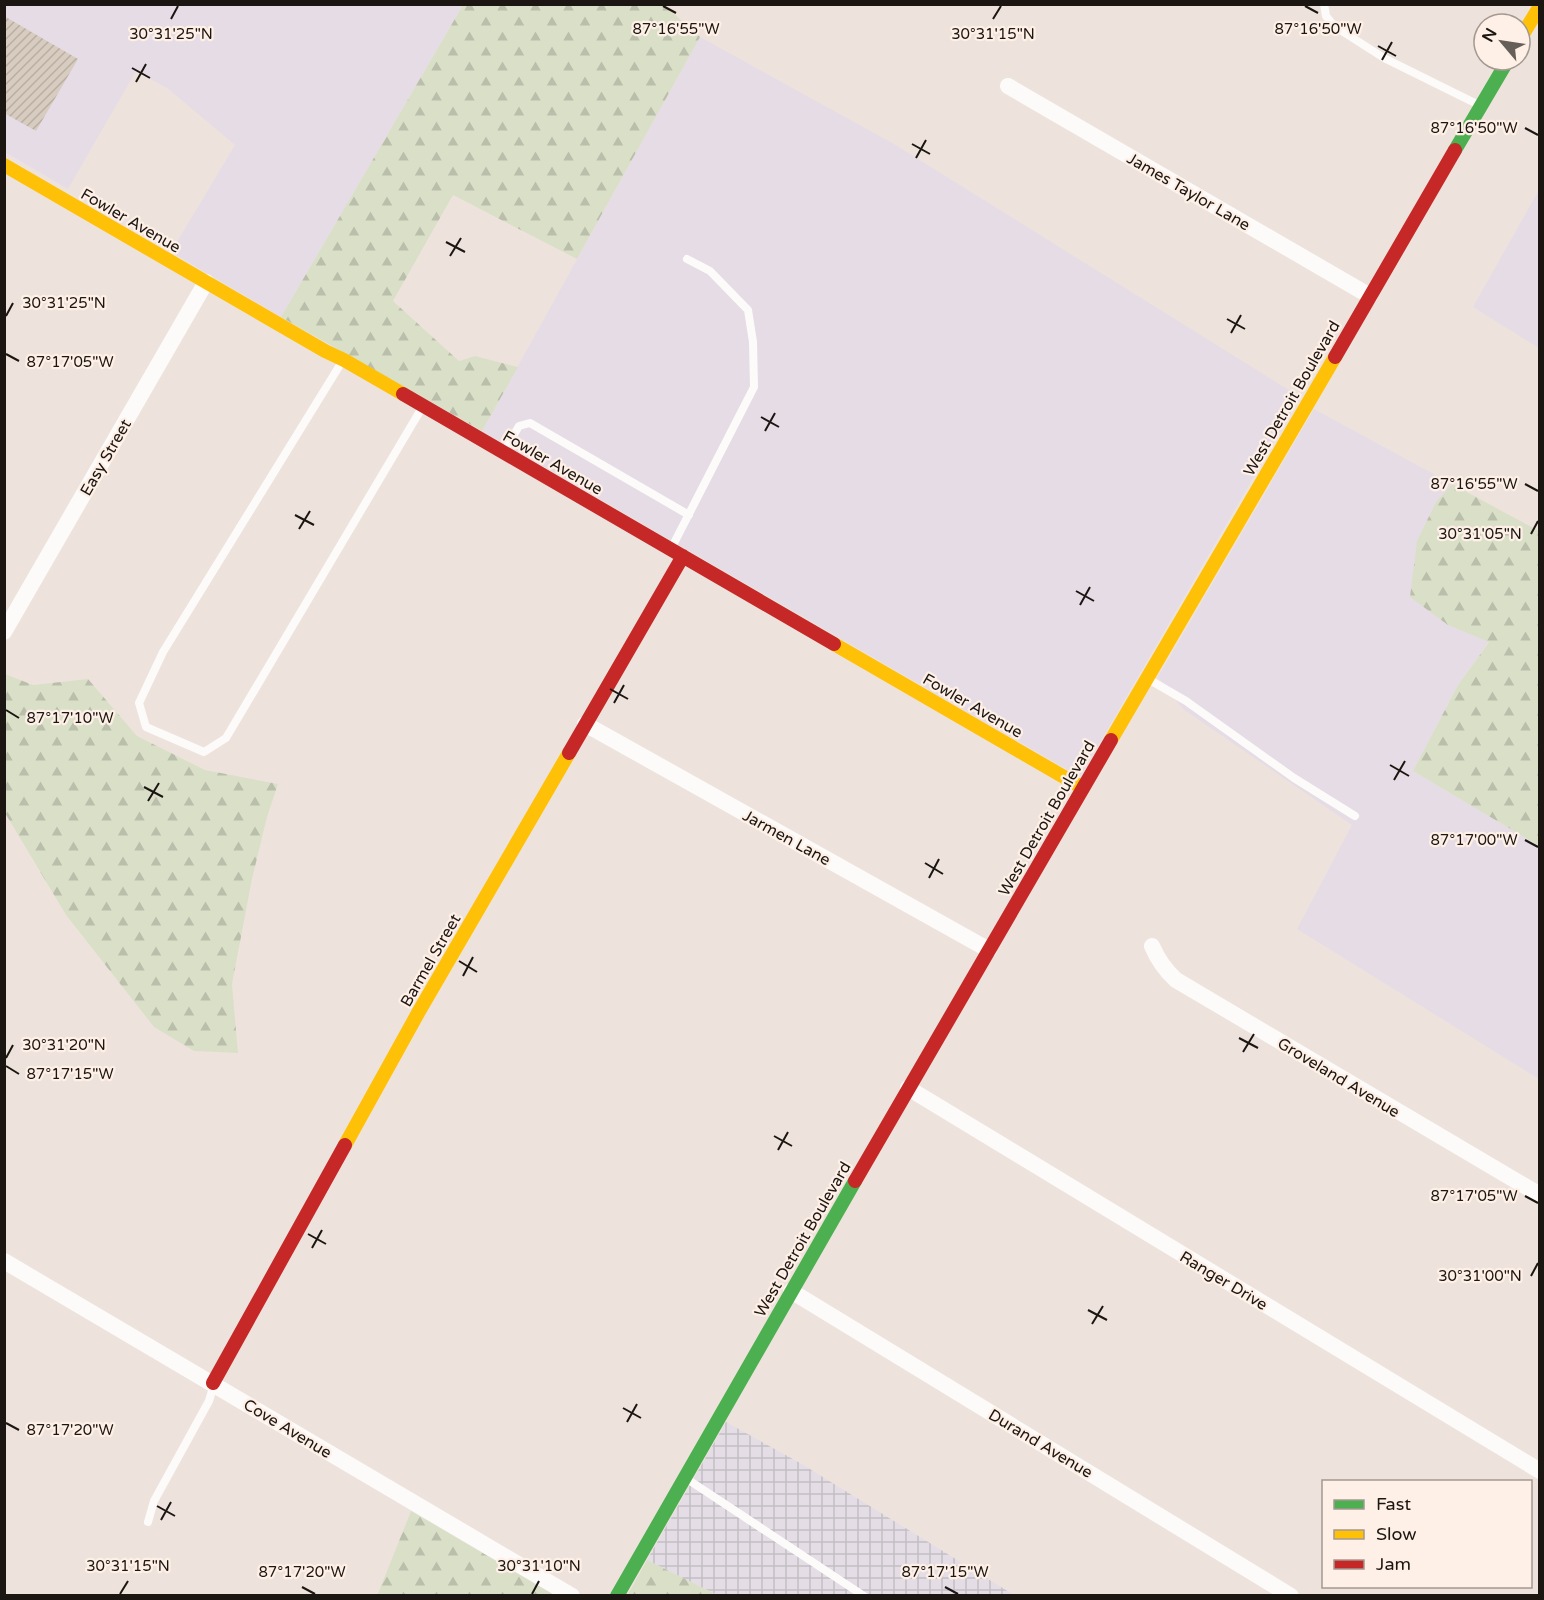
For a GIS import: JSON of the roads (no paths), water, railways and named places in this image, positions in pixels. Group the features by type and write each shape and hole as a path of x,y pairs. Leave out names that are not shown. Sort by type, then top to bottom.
{"street":[{"name":"West Detroit Boulevard","path":"617,1596 988,950 1501,72"},
{"name":"James Taylor Lane","path":"1008,87 1370,296"},
{"name":"Fowler Avenue","path":"4,165 1083,788"},
{"name":"Easy Street","path":"4,632 206,282"},
{"name":"Barmel Street","path":"213,1383 413,1023 585,724 677,553"},
{"name":"Jarmen Lane","path":"585,724 988,950"},
{"name":"Groveland Avenue","path":"1152,946 1165,970 1176,980 1539,1195"},
{"name":"Ranger Drive","path":"908,1088 1539,1471"},
{"name":"Cove Avenue","path":"4,1261 572,1596"},
{"name":"Durand Avenue","path":"791,1291 1291,1596"}],"lane":[{"path":"1324,4 1326,16 1334,26 1384,58 1481,106"},
{"path":"677,553 689,515 754,387 753,342 748,310 710,271 687,259"},
{"path":"344,360 164,652 139,703 146,727 204,752 226,738 423,406"},
{"path":"503,452 519,426 530,423 689,515"},
{"path":"1147,678 1186,701 1294,778 1355,816"},
{"path":"148,1522 154,1501 209,1401 213,1383"},
{"path":"684,1477 864,1596"}]}
